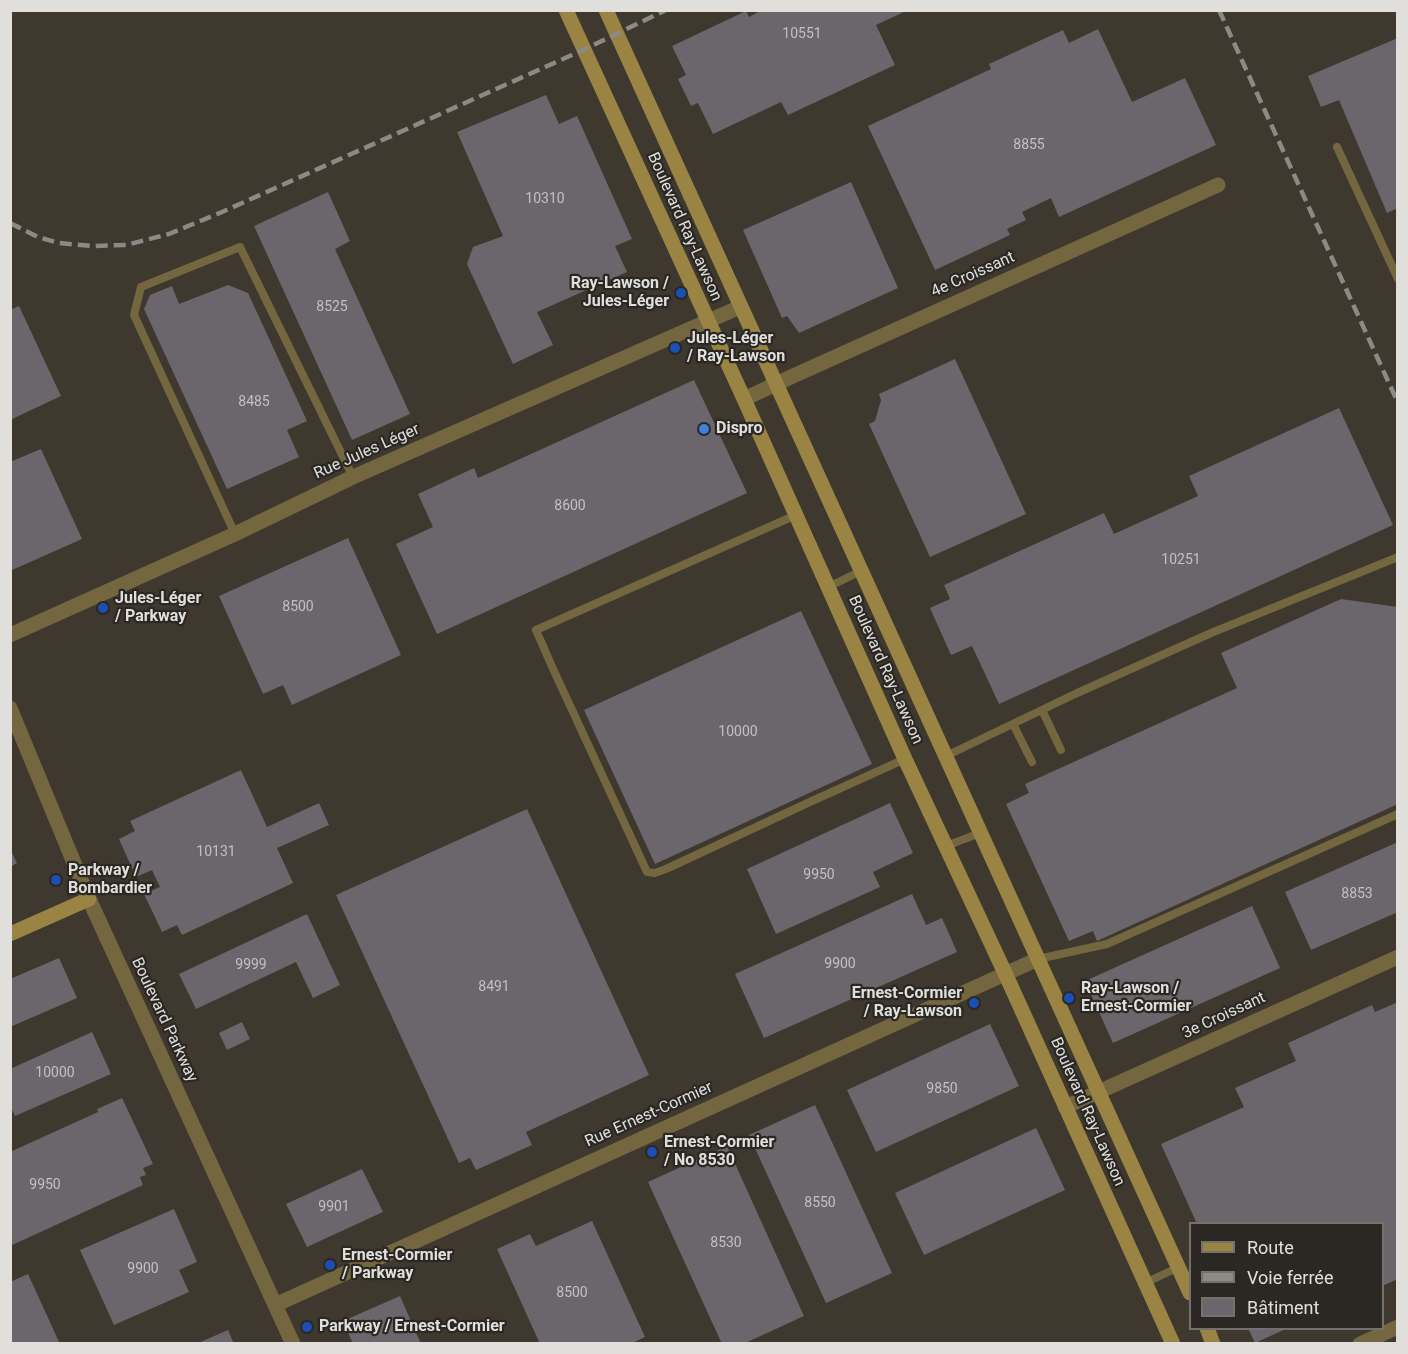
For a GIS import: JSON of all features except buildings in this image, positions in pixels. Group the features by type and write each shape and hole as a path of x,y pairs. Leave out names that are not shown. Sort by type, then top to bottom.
{"street":[{"name":"Boulevard Ray-Lawson","path":"566,10 1173,1344"},
{"name":"Boulevard Ray-Lawson","path":"606,10 1189,1289"},
{"name":"4e Croissant","path":"744,399 1218,185"},
{"name":"Rue Jules Léger","path":"10,635 235,534 352,477 741,307"},
{"name":"Boulevard Parkway","path":"10,708 89,899 293,1344"},
{"path":"10,934 89,899"},
{"name":"3e Croissant","path":"1065,1107 1398,957"},
{"name":"Rue Ernest-Cormier","path":"275,1305 1038,959"},
{"path":"1360,1344 1398,1327"},
{"path":"1207,1330 1214,1344"}],"lane":[{"path":"1337,147 1398,279"},
{"path":"235,534 134,315 141,287 240,247 352,477"},
{"path":"796,515 536,630 647,872 655,873 666,869 905,759"},
{"path":"946,756 1211,633 1398,557"},
{"path":"828,587 861,572"},
{"path":"1042,710 1061,750"},
{"path":"1013,724 1032,762"},
{"path":"1038,959 1107,944 1398,814"},
{"path":"946,846 980,833"},
{"path":"1145,1284 1179,1268"}],"shaded area":[{"path":"10,11 1397,11 1397,1343 11,1343"}],"railway":[{"path":"10,223 38,237 59,243 92,246 126,245 169,234 583,50 666,10"},
{"path":"1219,10 1398,403"}],"place":[{"name":"Ray-Lawson / Jules-Léger","path":"681,293"},
{"name":"Jules-Léger / Ray-Lawson","path":"675,348"},
{"name":"Dispro","path":"704,429"},
{"name":"Jules-Léger / Parkway","path":"103,608"},
{"name":"Parkway / Bombardier","path":"56,880"},
{"name":"Ray-Lawson / Ernest-Cormier","path":"1069,998"},
{"name":"Ernest-Cormier / Ray-Lawson","path":"974,1003"},
{"name":"Ernest-Cormier / No 8530","path":"652,1152"},
{"name":"Ernest-Cormier / Parkway","path":"330,1265"},
{"name":"Parkway / Ernest-Cormier","path":"307,1327"}]}
